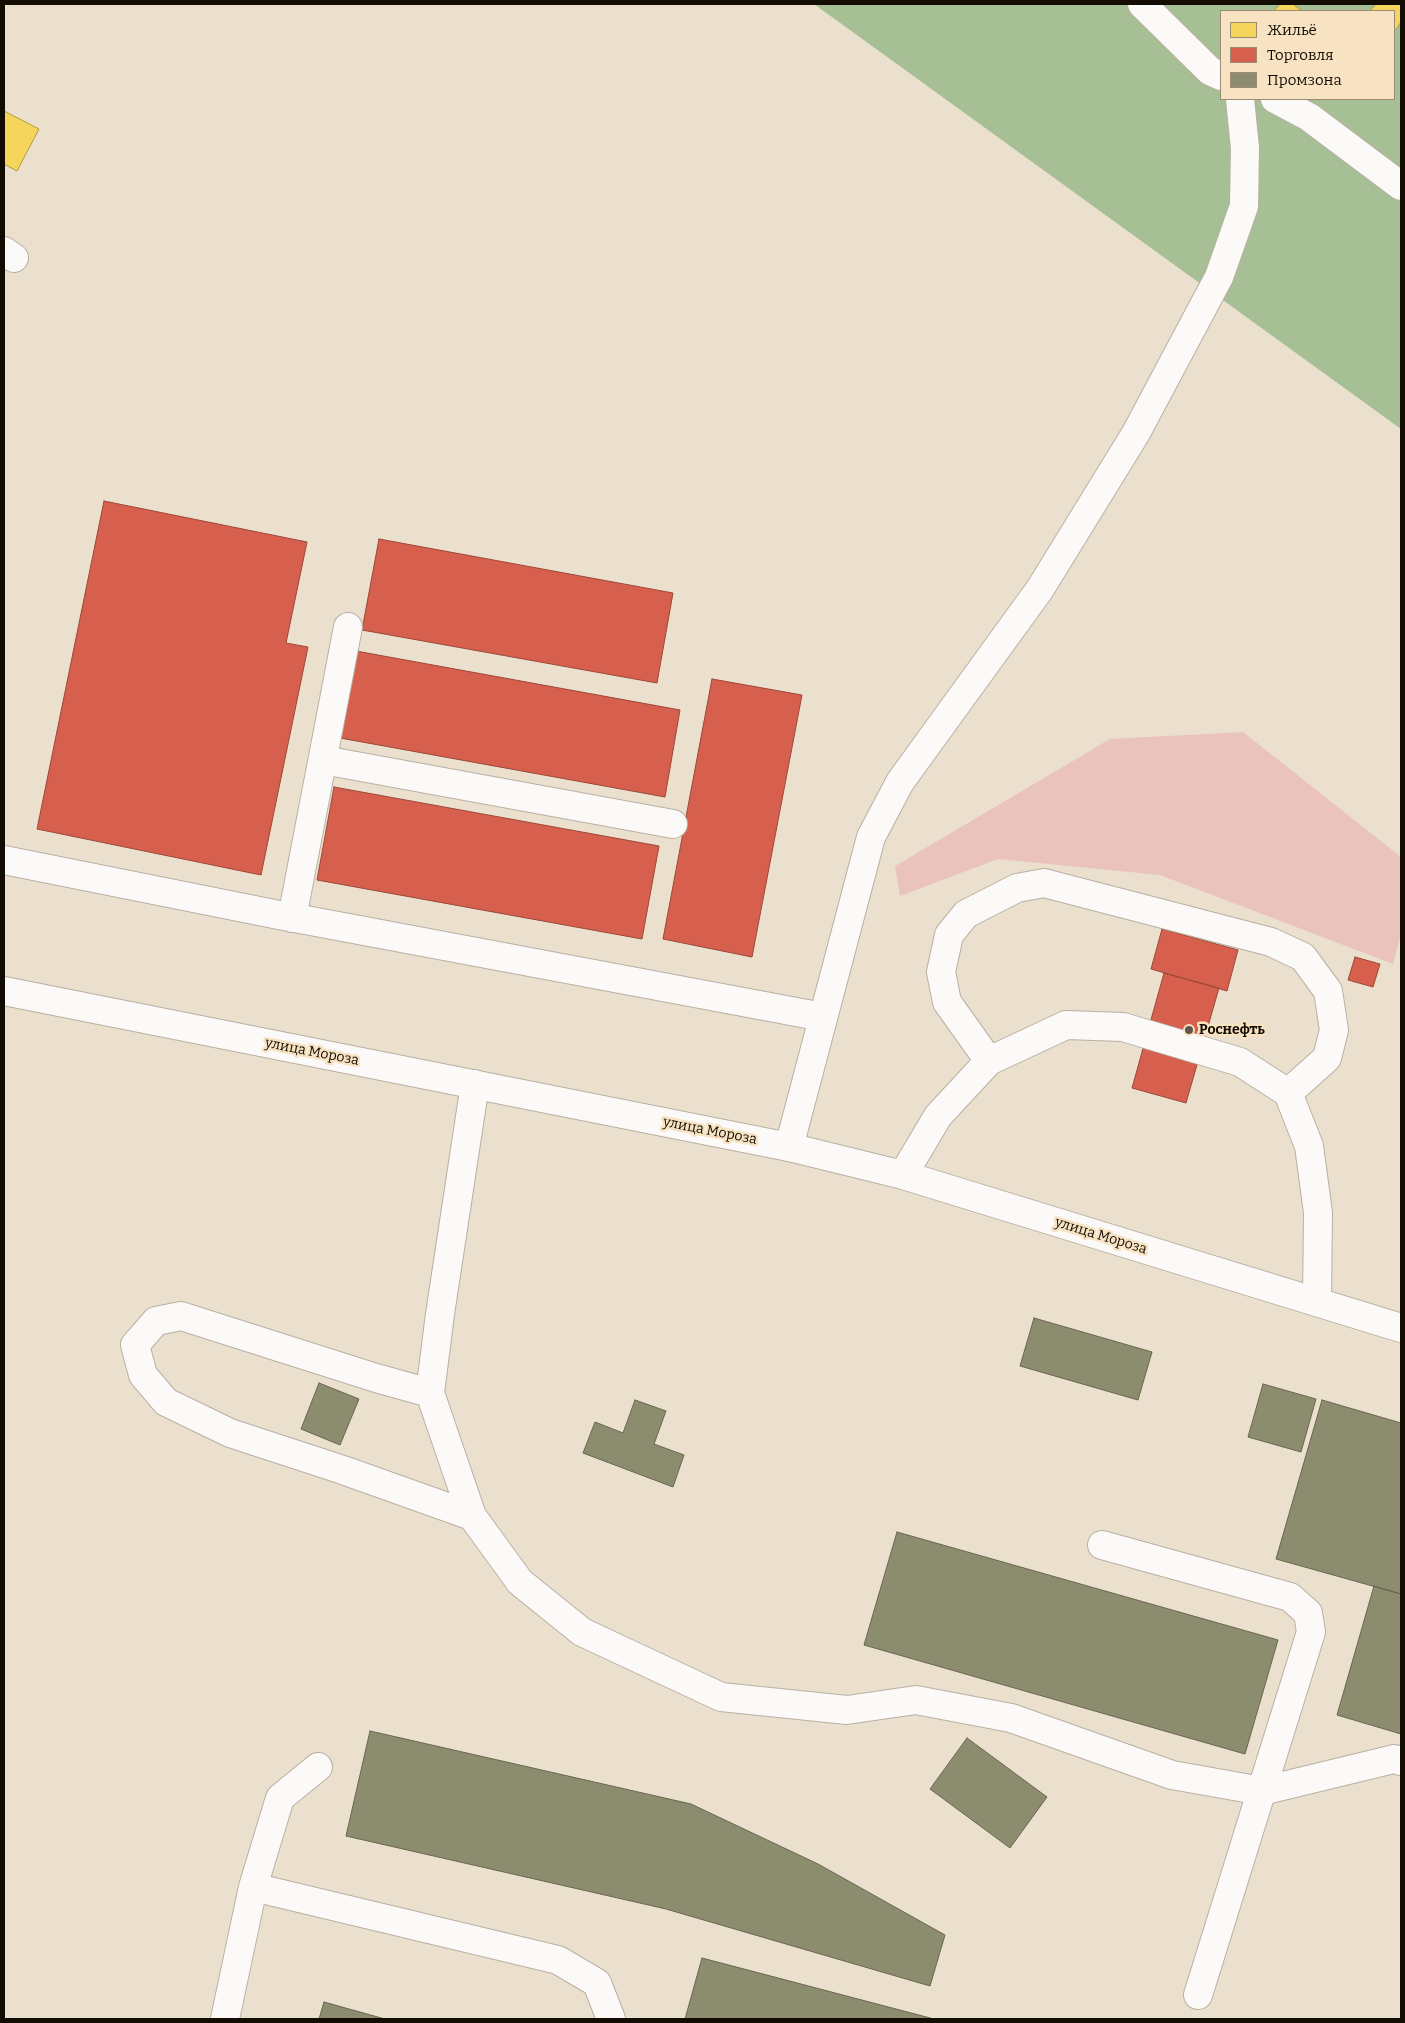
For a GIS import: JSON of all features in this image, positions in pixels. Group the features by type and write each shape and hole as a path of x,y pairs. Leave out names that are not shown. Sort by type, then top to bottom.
{"main road":[{"path":"1142,4 1210,71 1220,76"},
{"path":"789,1147 871,837 900,782 1040,589 1136,433 1219,277 1244,206 1244,148 1240,100"},
{"path":"1277,100 1309,117 1401,186"},
{"path":"292,918 348,627"},
{"path":"323,760 673,824"},
{"path":"4,860 292,918 823,1017"},
{"path":"989,1061 947,1002 941,972 948,935 966,914 1017,888 1044,883 1270,942 1303,957 1328,991 1334,1030 1327,1058 1288,1093"},
{"name":"улица Мороза","path":"4,990 789,1147 903,1175 1401,1328"},
{"path":"903,1175 938,1116 989,1061 1066,1025 1123,1027 1240,1062 1288,1093 1309,1146 1318,1213 1317,1302"},
{"path":"475,1084 430,1393 472,1516 520,1582 582,1632 721,1697 847,1710 916,1700 1011,1718 1172,1775 1262,1791 1394,1759 1401,1761"},
{"path":"430,1393 376,1378 181,1316 156,1321 135,1345 143,1376 166,1402 230,1433 343,1470 472,1516"},
{"path":"1102,1545 1290,1597 1308,1613 1311,1632 1198,1995"},
{"path":"225,2019 253,1887 280,1798 318,1767"},
{"path":"253,1887 558,1960 597,1982 611,2019"}],"shaded area":[{"path":"814,4 1401,4 1401,429"},
{"path":"1243,732 1401,857 1401,934 1393,964 1160,875 998,859 900,896 895,866 1110,739"}],"building: Жильё":[{"path":"1280,4 1293,4 1301,10 1275,10"},
{"path":"1376,4 1401,4 1401,22 1395,31 1395,10 1371,10"},
{"path":"4,111 39,129 17,171 4,164"}],"building: Торговля":[{"path":"104,501 307,542 286,643 308,647 261,875 37,829"},
{"path":"379,539 673,593 657,683 362,630"},
{"path":"356,651 680,710 665,797 340,738"},
{"path":"712,679 802,695 752,957 663,939"},
{"path":"334,787 659,846 642,939 317,880"},
{"path":"1162,929 1238,950 1227,991 1151,969"},
{"path":"1355,957 1380,964 1373,987 1348,980"},
{"path":"1164,973 1219,988 1186,1103 1132,1088"}],"building: Промзона":[{"path":"1034,1318 1152,1352 1138,1400 1020,1366"},
{"path":"319,1383 359,1399 340,1445 301,1429"},
{"path":"1263,1384 1316,1399 1301,1452 1248,1437"},
{"path":"635,1400 666,1411 654,1444 684,1455 673,1487 583,1453 595,1422 623,1433"},
{"path":"1322,1400 1401,1423 1401,1594 1276,1559"},
{"path":"897,1532 1278,1640 1245,1754 864,1645"},
{"path":"1374,1586 1401,1594 1401,1734 1337,1715"},
{"path":"370,1731 691,1804 818,1864 945,1935 930,1986 666,1909 346,1836"},
{"path":"967,1738 1047,1797 1010,1848 930,1789"},
{"path":"702,1958 934,2019 685,2019"},
{"path":"324,2002 385,2019 319,2019"}],"place":[{"name":"Роснефть","path":"1189,1030"}]}
